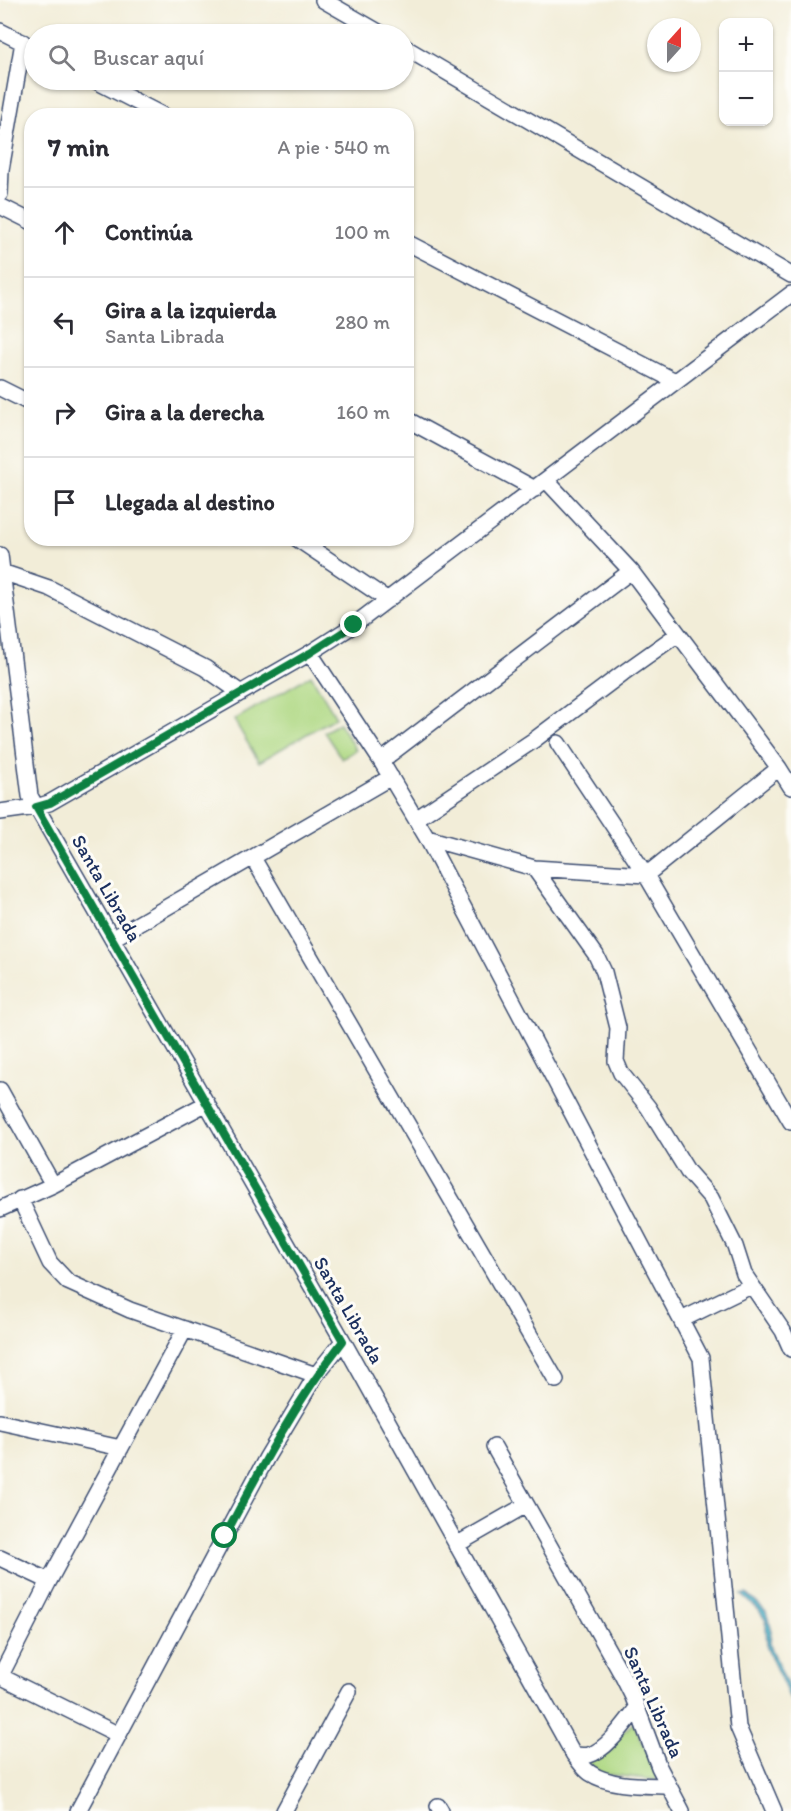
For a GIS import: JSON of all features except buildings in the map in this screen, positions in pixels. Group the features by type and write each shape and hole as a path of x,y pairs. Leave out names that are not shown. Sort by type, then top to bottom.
{"street":[{"path":"323,0 365,24"},
{"path":"0,31 24,43"},
{"path":"414,53 791,275"},
{"path":"0,194 1,170 24,67"},
{"path":"113,90 148,108"},
{"path":"0,206 24,218"},
{"path":"414,246 675,381"},
{"path":"0,812 33,802 50,803 310,653 354,625 791,294"},
{"path":"0,388 24,400"},
{"path":"414,423 541,484 631,571 791,787"},
{"path":"308,546 388,600"},
{"path":"0,555 6,648 33,802"},
{"path":"381,761 631,571"},
{"path":"2,572 49,588 205,668 241,693"},
{"path":"416,819 534,740 678,634"},
{"path":"310,653 381,761 427,838 701,1358 738,1727 774,1811"},
{"path":"558,743 646,875 791,1122"},
{"path":"427,838 534,868 646,875 779,768"},
{"path":"112,939 391,777"},
{"name":"Santa Librada","path":"33,802 343,1341 574,1755 588,1772 597,1777 614,1782 669,1786"},
{"path":"253,858 556,1380"},
{"path":"534,868 596,955 604,972 618,1028 616,1061 621,1073 648,1107 688,1172 714,1203 735,1246 744,1274 751,1286 787,1328 791,1349"},
{"path":"0,1090 53,1185"},
{"path":"0,1209 53,1185 207,1103"},
{"path":"20,1199 50,1263 68,1282 130,1311 316,1375"},
{"path":"681,1320 751,1286"},
{"path":"119,1735 0,1676 185,1329"},
{"path":"78,1811 267,1457 316,1375 343,1341"},
{"path":"0,1422 121,1448"},
{"name":"Santa Librada","path":"494,1447 621,1673 659,1767 682,1811"},
{"path":"456,1545 526,1505"},
{"path":"0,1558 50,1581"},
{"path":"284,1811 349,1690"},
{"path":"574,1755 589,1755 601,1749 637,1708"}],"green space":[{"path":"311,675 336,717 259,762 234,720"},
{"path":"339,723 356,750 342,759 324,732"},
{"path":"634,1723 658,1777 657,1780 602,1774 585,1760"}],"water":[{"path":"747,1594 766,1612 771,1628 770,1645 791,1693 791,1701 767,1648 766,1621 759,1610 742,1595"}],"route":[{"path":"225,1536 267,1457 316,1375 343,1341 36,807 50,803 310,653 354,625"}]}
